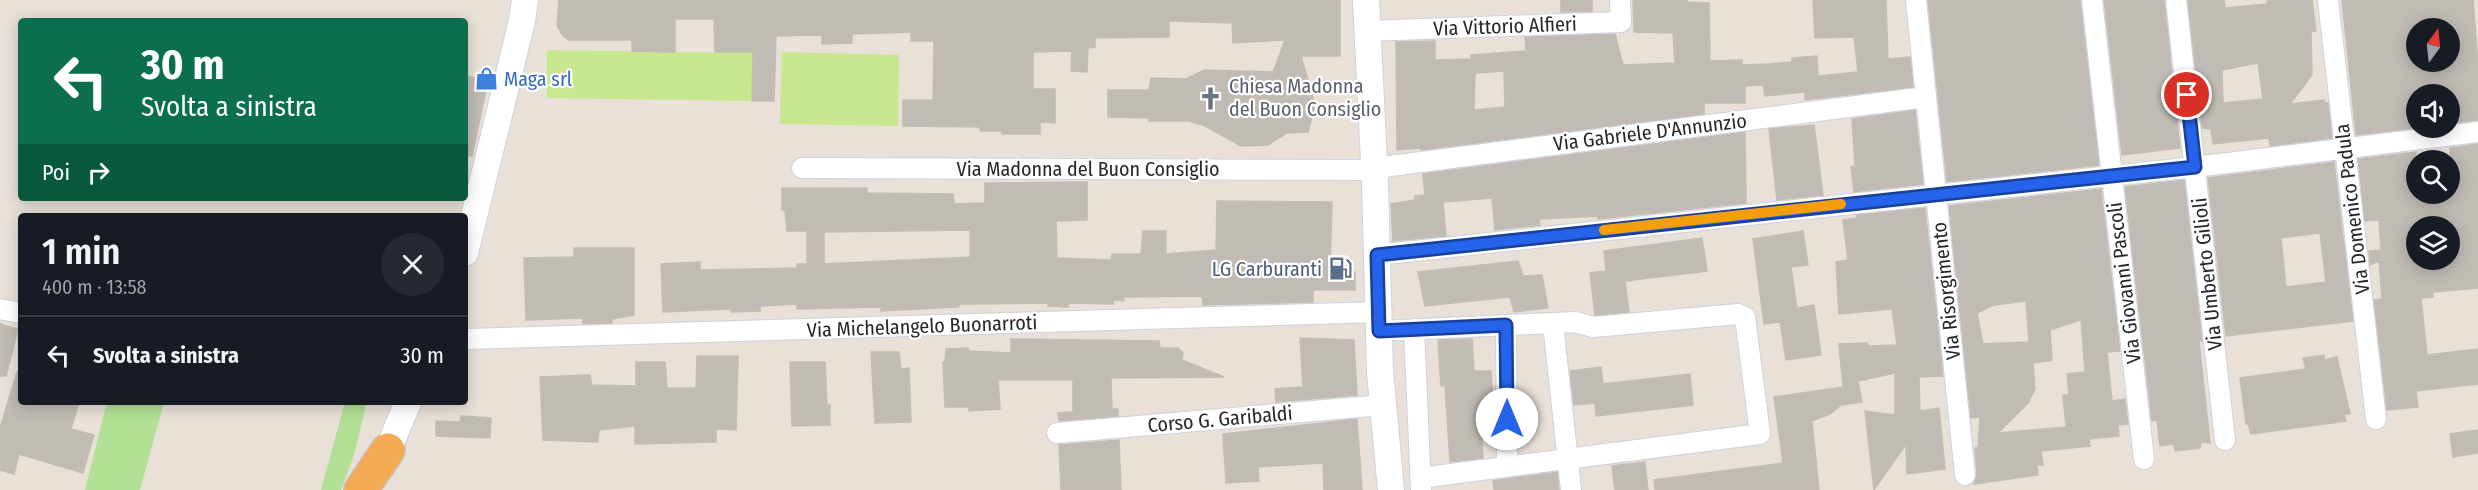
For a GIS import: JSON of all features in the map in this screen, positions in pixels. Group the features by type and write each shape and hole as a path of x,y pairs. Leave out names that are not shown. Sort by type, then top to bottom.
{"highway":[{"path":"361,490 388,450"}],"street":[{"path":"468,241 522,21 525,0"},
{"path":"1366,0 1375,170 1383,405 1391,490"},
{"name":"Via Vittorio Alfieri","path":"1368,31 1621,22 1620,0"},
{"name":"Via Risorgimento","path":"1916,0 1965,475"},
{"name":"Via Giovanni Pascoli","path":"2092,0 2144,459"},
{"name":"Via Umberto Gilioli","path":"2176,0 2224,440"},
{"name":"Via Domenico Padula","path":"2328,0 2376,418"},
{"name":"Via Gabriele D'Annunzio","path":"1375,170 1390,166 1926,97"},
{"path":"1377,255 2195,167 2478,132"},
{"name":"Via Madonna del Buon Consiglio","path":"802,168 1375,170"},
{"path":"0,309 18,312"},
{"name":"Via Michelangelo Buonarroti","path":"468,339 1379,322 1414,330 1575,322 1593,327 1737,314 1745,317 1760,434 1568,459"},
{"path":"1553,323 1571,490"},
{"path":"1506,325 1507,466"},
{"path":"1414,330 1421,484 1507,466 1568,459"},
{"path":"388,450 407,405"},
{"name":"Corso G. Garibaldi","path":"1057,433 1383,405"}],"green space":[{"path":"547,50 753,53 752,101 547,98"},
{"path":"782,52 899,55 898,126 780,124"},
{"path":"106,405 163,405 140,490 85,490"},
{"path":"344,405 366,405 355,452 341,490 321,490"}],"building":[{"path":"559,0 1340,0 1340,56 1301,56 1315,105 1308,132 1287,133 1268,145 1241,146 1205,126 1189,121 1149,121 1149,118 1108,117 1108,90 1149,90 1151,78 1186,79 1204,70 1273,72 1285,40 1233,43 1232,23 1169,21 1169,37 1095,38 1095,47 1088,48 1087,72 1071,71 1072,51 1033,52 1033,89 1055,89 1055,123 1040,122 1040,134 1002,134 1001,131 980,131 980,127 903,126 903,100 933,100 934,41 911,41 911,32 852,34 852,43 822,44 822,35 776,36 774,101 752,101 753,52 715,52 714,19 675,19 675,52 632,51 632,40 569,40 563,36 557,25"},
{"path":"1561,0 1592,0 1592,11 1561,12"},
{"path":"1633,0 1687,0 1687,2 1709,3 1710,61 1742,60 1742,65 1769,64 1792,62 1792,58 1817,56 1818,76 1858,72 1854,37 1815,38 1813,0 1886,0 1888,59 1910,57 1913,87 1805,100 1805,92 1765,96 1763,85 1745,86 1745,103 1704,103 1704,114 1421,150 1421,148 1397,150 1396,42 1435,41 1435,60 1471,59 1471,55 1526,51 1525,37 1615,34 1623,65 1675,63 1673,33 1634,32","holes":["1504,71 1505,107 1474,110 1475,73"]},
{"path":"1928,0 2080,0 2099,165 1947,182"},
{"path":"2104,0 2164,0 2180,148 2122,155"},
{"path":"2188,0 2224,0 2225,8 2267,4 2267,1 2312,0 2316,31 2311,32 2312,75 2290,104 2324,100 2328,103 2332,138 2270,146 2269,138 2213,144 2211,129 2202,128","holes":["2258,63 2263,99 2223,103 2222,70"]},
{"path":"2342,0 2473,0 2478,64 2478,120 2460,122 2460,84 2406,84 2406,129 2356,135"},
{"path":"468,76 488,81 472,156 468,155"},
{"path":"1915,110 1923,184 1854,192 1851,167 1855,166 1852,119"},
{"path":"1814,125 1823,195 1777,200 1769,129"},
{"path":"1745,132 1746,203 1598,219 1598,216 1539,219 1540,225 1495,230 1492,198 1443,202 1446,236 1393,241 1391,204 1415,200 1415,196 1425,195 1423,174"},
{"path":"2478,144 2478,288 2433,292 2433,297 2421,298 2427,355 2478,349 2478,384 2416,391 2418,407 2387,410 2374,300 2382,299 2379,261 2370,265 2369,251 2381,250 2379,220 2365,221 2358,159 2406,153 2406,204 2460,204 2460,150 2450,150 2450,148"},
{"path":"2334,162 2353,321 2226,336 2208,178","holes":["2320,233 2326,282 2286,287 2281,238"]},
{"path":"2184,180 2202,341 2199,341 2210,443 2201,442 2200,448 2175,451 2174,444 2160,446 2157,420 2152,421 2125,187"},
{"path":"1087,182 1087,220 1056,221 1057,258 1111,260 1112,254 1141,254 1143,231 1166,231 1166,254 1216,250 1217,201 1332,202 1330,272 1355,272 1355,290 1313,290 1313,302 1203,305 1202,296 1123,297 1124,301 1114,300 1113,304 1069,303 1068,307 1048,306 1048,303 961,304 958,307 881,311 881,307 797,309 797,304 760,306 760,311 731,312 731,309 663,312 661,264 700,262 700,270 797,268 797,264 807,264 807,231 787,231 785,211 782,210 782,188 867,188 867,193 953,194 954,204 985,203 985,183","holes":["970,230 970,257 824,264 824,232"]},
{"path":"2101,189 2120,351 2107,352 2112,401 2125,399 2128,424 2118,425 2119,436 2089,439 2090,446 2041,451 2043,465 2037,465 2038,475 1974,484 1977,474 1975,448 1978,448 1980,417 1971,418 1949,206","holes":["2026,301 2029,342 1983,344 1977,313 1994,305","2081,320 2085,372 2067,374 2069,395 2063,395 2066,427 1998,433 2028,403 2035,389 2033,363 2052,360 2050,330"]},
{"path":"1925,208 1943,376 1919,377 1920,411 1939,408 1945,469 1907,474 1906,444 1874,490 1865,411 1895,415 1895,373 1858,381 1862,402 1841,405 1830,414 1812,421 1819,490 1655,490 1654,480 1783,463 1774,397 1843,387 1839,344 1897,345 1892,309 1839,314 1836,262 1848,260 1843,220 1857,218 1857,215"},
{"path":"1803,231 1808,265 1791,267 1797,308 1814,305 1821,355 1786,360 1780,322 1764,324 1753,239"},
{"path":"1702,238 1707,271 1625,281 1629,312 1595,315 1590,273 1606,271 1604,251"},
{"path":"574,248 634,248 634,315 612,319 612,323 583,324 583,318 526,320 524,258 574,257"},
{"path":"1518,261 1523,276 1542,275 1548,308 1514,312 1510,297 1425,306 1418,272"},
{"path":"0,324 18,329 6,376 0,376"},
{"path":"1300,338 1354,340 1357,395 1276,402 1275,389 1303,387"},
{"path":"1011,339 1159,341 1160,348 1178,348 1183,353 1182,360 1224,377 1111,378 1112,409 1118,409 1118,416 1059,421 1058,413 1073,412 1073,380 998,380 1000,409 969,411 969,407 945,407 943,362 945,362 946,349 968,348 969,351 1011,353"},
{"path":"1472,339 1474,371 1491,371 1493,404 1480,405 1483,458 1450,462 1445,385 1441,386 1438,340"},
{"path":"871,352 899,352 901,369 909,368 911,422 875,423"},
{"path":"2324,355 2324,360 2337,357 2350,414 2344,414 2346,421 2251,434 2246,424 2240,378 2306,369 2303,358"},
{"path":"697,356 738,356 736,430 716,429 716,442 635,444 635,426 599,430 598,442 543,440 540,377 590,375 592,385 636,386 636,362 665,362 667,388 696,388"},
{"path":"790,362 825,362 830,425 792,426"},
{"path":"1601,367 1603,384 1690,374 1693,405 1596,416 1595,403 1574,405 1570,371"},
{"path":"18,372 18,405 78,405 71,429 94,435 83,473 19,454 14,474 0,470 0,428"},
{"path":"461,416 491,418 490,438 436,436 436,421 460,422"},
{"path":"1357,419 1362,490 1324,490 1323,463 1258,467 1259,481 1226,483 1223,434"},
{"path":"2478,430 2478,453 2453,457 2450,434"},
{"path":"1119,440 1121,490 1061,490 1059,445"},
{"path":"1645,462 1648,490 1615,490 1612,466"},
{"path":"1557,472 1559,490 1494,490 1493,481"}],"slow traffic":[{"path":"1604,230 1841,204"}],"place":[{"name":"Maga srl","path":"486,79"},
{"name":"Chiesa Madonna del Buon Consiglio","path":"1211,98"},
{"name":"LG Carburanti","path":"1340,269"}],"route":[{"path":"1507,419 1506,325 1379,331 1377,255 2195,167 2187,95"}]}
